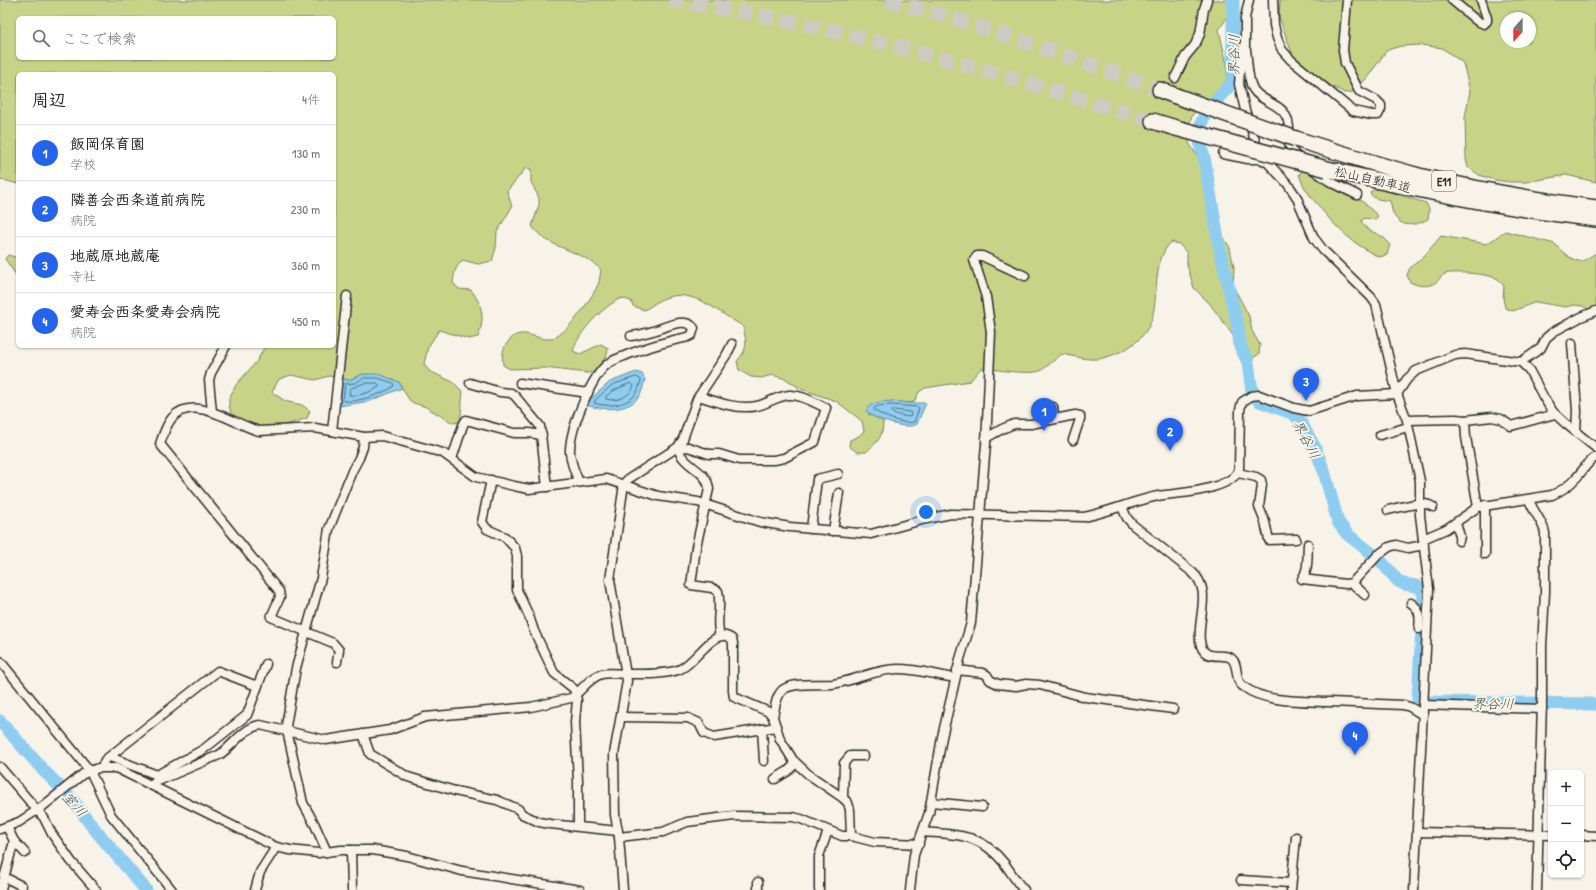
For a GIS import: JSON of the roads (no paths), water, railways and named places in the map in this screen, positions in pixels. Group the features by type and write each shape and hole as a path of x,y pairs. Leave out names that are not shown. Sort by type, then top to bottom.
{"highway":[{"name":"松山自動車道","path":"1160,90 1296,139 1420,176 1509,194 1596,208"},
{"name":"松山自動車道","path":"1154,121 1327,169 1390,184 1508,207 1596,219"}],"street":[{"path":"1175,78 1185,57 1195,45 1200,34 1204,8 1207,0"},
{"path":"1249,0 1245,18 1245,45 1250,80 1253,89 1261,97 1280,108 1286,115 1289,122 1289,147 1292,152 1329,181 1357,195"},
{"path":"1273,0 1274,25 1277,38 1282,50 1291,60 1354,111 1372,115 1378,114 1381,109 1381,105 1376,100 1359,91 1345,62 1343,50 1347,0"},
{"path":"1452,0 1484,24 1487,21 1487,18 1481,0"},
{"path":"1245,45 1239,84 1245,110 1261,159"},
{"path":"1223,154 1248,159 1261,159 1267,162 1287,183 1296,196 1314,238 1323,250 1376,304 1397,394 1408,423 1420,481 1423,542 1429,589 1419,629"},
{"path":"910,890 914,855 923,832 931,802 942,737 956,674 971,623 986,438 991,332 986,297 974,260 977,256 982,256 1025,276"},
{"path":"332,431 347,296"},
{"path":"1521,362 1541,348 1546,338 1553,332 1596,311"},
{"path":"579,482 571,463 570,440 580,410 588,393 603,369 608,364 647,348 688,337 692,335 694,328 692,325 685,323 677,324 644,334 631,336"},
{"path":"623,890 619,834 615,815 614,754 627,681 610,580 624,484 627,480 679,447 693,408 699,396 728,354 732,344"},
{"path":"1572,344 1577,411 1576,432"},
{"path":"212,412 209,380 225,348"},
{"path":"1397,394 1407,379 1416,371 1455,355 1465,354 1521,362 1529,370 1544,398 1555,414 1596,448"},
{"path":"470,383 500,392 511,393 540,426 547,486"},
{"path":"520,383 588,393"},
{"path":"337,662 339,650 333,643 271,617 280,597 280,591 160,444 173,417 192,408 212,412 250,429 259,431 315,428 364,437 382,436 442,453 476,477 529,489 606,479 658,496 705,504 760,522 811,529 871,534 926,519 951,514 1084,517 1157,497 1213,488 1232,479 1238,473 1240,410 1242,402 1246,398 1259,396 1294,408 1309,411 1357,396 1397,394"},
{"path":"679,447 688,447 709,454 720,454 739,460 784,458 815,442 826,408 799,396 789,395 767,401 758,406 746,407 731,406 699,396"},
{"path":"1053,406 1054,419"},
{"path":"1380,436 1408,423 1492,417 1501,419 1510,426 1555,414"},
{"path":"986,438 1014,424 1031,424 1075,415 1080,416 1080,419 1073,440"},
{"path":"452,459 462,425 466,420 514,433 542,435"},
{"path":"1465,420 1466,437 1482,506 1485,554"},
{"path":"327,852 303,803 286,726 291,690 321,578 329,529 352,471 360,458 364,437"},
{"path":"679,447 681,456 703,475 708,483 709,489 696,547 691,585 712,588 718,591 717,628 720,636"},
{"path":"1308,544 1305,576 1302,580 1341,584 1352,583 1376,556 1390,547 1396,545 1408,548 1423,542 1432,534 1442,531 1482,506 1552,495 1567,487 1587,463 1596,457"},
{"path":"1238,473 1256,477 1260,480 1262,485 1259,507 1265,522 1269,540 1296,540"},
{"path":"811,529 817,479 838,474"},
{"path":"491,480 482,522 486,529 505,537 515,548 517,556 517,590 534,631 554,673 574,689 576,694 577,700 575,722 578,781 578,826"},
{"path":"833,531 840,493"},
{"path":"1529,499 1530,505 1544,527 1545,533 1545,592 1542,646 1542,705 1537,890"},
{"path":"1388,510 1421,504 1430,505 1433,507"},
{"path":"1122,507 1127,518 1133,525 1192,572 1199,580 1202,587 1203,600 1200,643 1207,653 1214,656 1227,656 1232,659 1235,664 1237,680 1242,686 1256,694 1267,697 1403,705 1410,706 1423,715"},
{"path":"1456,522 1460,536 1459,541"},
{"path":"1352,583 1365,595"},
{"path":"1411,603 1423,611"},
{"path":"1414,890 1423,715 1423,611"},
{"path":"151,784 219,755 253,726 260,725 326,740 390,730 425,717 531,707 566,700 576,694 587,683 602,674 653,673 678,670 690,662 720,636 725,635 732,639 733,643 732,691 734,697 769,712 773,717 780,739 793,760 808,774 843,798 848,804 850,810 851,836"},
{"path":"0,661 87,773 111,815 172,890"},
{"path":"110,757 157,775 204,749 247,714 266,664"},
{"path":"773,717 782,690 790,686 833,684 849,681 877,672 898,669 956,674 983,673 987,675 990,680 998,684 1016,686 1026,684 1040,685 1085,697 1173,709"},
{"path":"102,767 105,760 218,671 257,686"},
{"path":"1423,702 1542,705"},
{"path":"621,718 688,718 699,722 704,733 714,737 776,727"},
{"path":"762,729 764,761"},
{"path":"363,734 370,754 408,777 454,791 497,800 518,809 522,814 539,822 578,826 619,834 663,832 687,822 734,816 793,817 842,836 851,836 875,842 919,844"},
{"path":"843,798 845,760 850,756 864,756"},
{"path":"775,778 788,771 796,763"},
{"path":"0,767 39,809 52,834 71,861 96,890"},
{"path":"25,853 4,828 39,809 87,773 102,767 116,768 151,784 276,847 318,853 373,850 407,856 462,871 580,890"},
{"path":"931,802 982,807"},
{"path":"819,890 820,856 828,831"},
{"path":"923,832 965,836 978,840 997,855 1024,890"},
{"path":"1417,832 1548,834"},
{"path":"1584,835 1596,836"},
{"path":"1241,880 1291,887 1296,837"},
{"path":"1,889 14,841"},
{"path":"255,890 260,872 276,847"},
{"path":"351,850 352,890"},
{"path":"4,877 22,886"}],"water":[{"path":"636,372 642,374 645,380 638,398 633,403 614,409 586,405 587,402 610,382"},
{"path":"363,374 379,374 399,382 402,388 370,401 339,406 338,404 342,379 349,380"},
{"path":"892,401 926,403 917,424 913,426 891,423 875,417 866,411 870,405"}],"waterway":[{"name":"界谷川","path":"1233,0 1233,82 1210,107 1201,123 1200,133 1220,251 1238,327 1240,346 1248,362 1252,392 1259,401 1294,414 1300,421 1315,448 1324,471 1338,522 1347,534 1379,559 1398,581 1404,584 1416,586 1422,590 1424,595 1418,698 1428,702 1596,704"},
{"name":"室川","path":"0,721 44,771 72,799 92,826 146,890"}],"tunnel":[{"path":"669,0 731,10 853,35 973,67 1153,121"},
{"path":"887,0 991,30 1160,90"}],"place":[{"name":"地蔵原地蔵庵","path":"1306,401"},
{"name":"飯岡保育園","path":"1044,431"},
{"name":"隣善会西条道前病院","path":"1170,451"},
{"name":"愛寿会西条愛寿会病院","path":"1355,755"}]}
